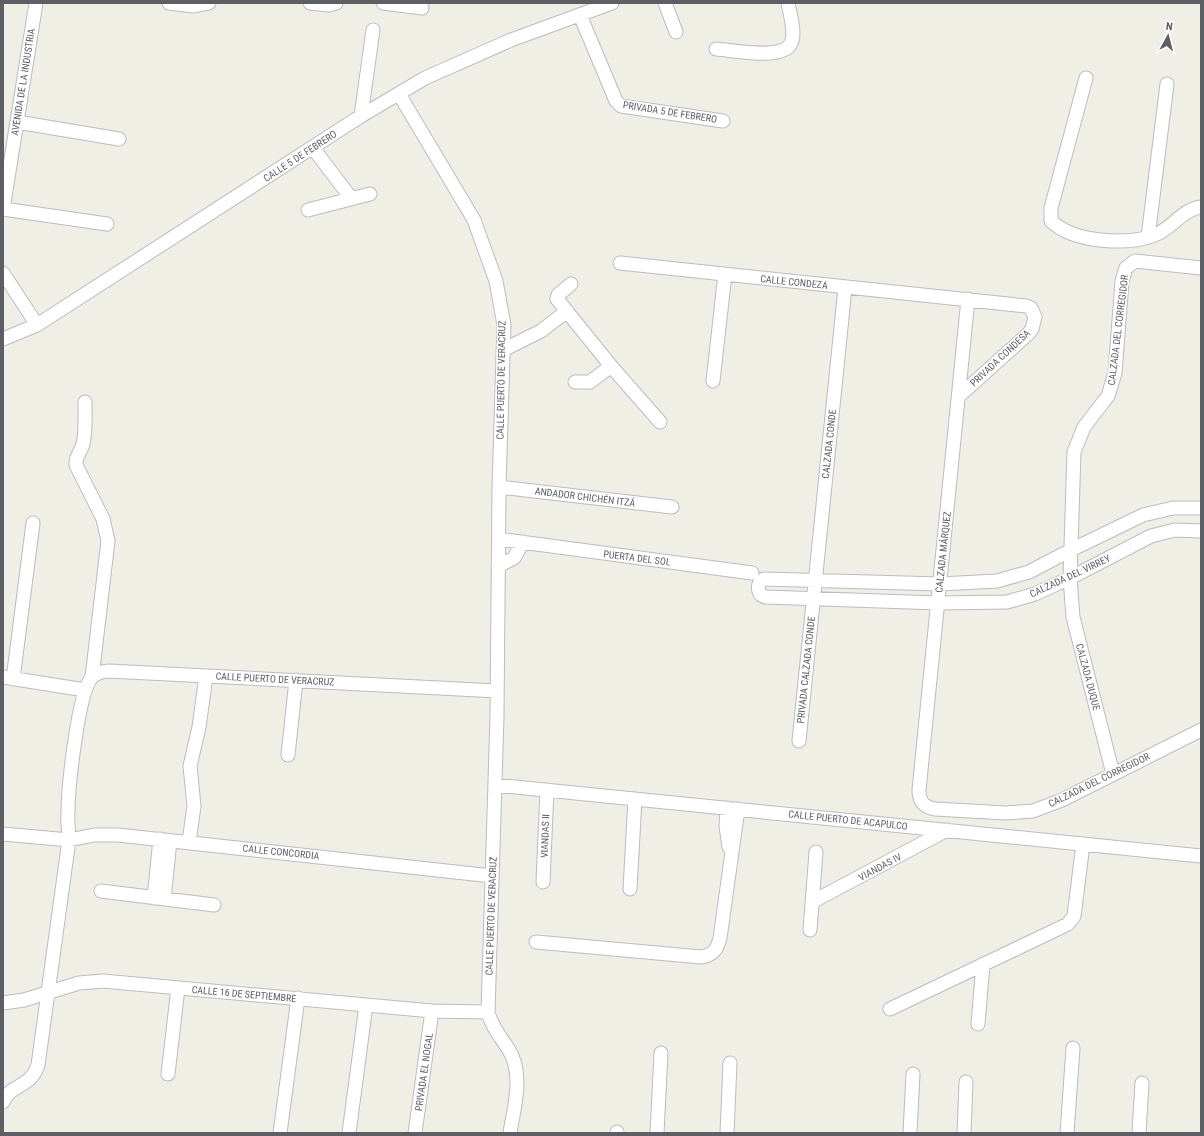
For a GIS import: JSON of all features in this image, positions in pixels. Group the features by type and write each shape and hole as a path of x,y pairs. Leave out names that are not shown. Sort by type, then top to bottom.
{"street":[{"name":"AVENIDA DE LA INDUSTRIA","path":"3,209 36,3"},
{"path":"169,3 194,6 209,3"},
{"path":"310,3 329,5 336,3"},
{"path":"383,3 422,8"},
{"name":"CALLE 5 DE FEBRERO","path":"3,339 37,325 361,116 399,94 452,65 511,40 612,3"},
{"path":"665,3 676,32"},
{"path":"716,49 773,54 785,50 791,44 792,36 788,3"},
{"name":"PRIVADA 5 DE FEBRERO","path":"580,15 616,101 622,106 723,121"},
{"path":"361,116 372,30"},
{"path":"1086,78 1051,208 1051,221 1064,230 1096,240 1129,240 1148,237 1166,229 1191,209 1201,206"},
{"path":"1148,237 1167,84"},
{"name":"CALLE PUERTO DE VERACRUZ","path":"399,94 474,220 483,241 500,296 504,325 499,487 495,785 488,1012 493,1027 514,1060 517,1073 517,1089 510,1133"},
{"path":"17,122 119,139"},
{"path":"313,148 351,198"},
{"path":"308,210 370,194"},
{"path":"3,209 107,224"},
{"name":"CALZADA DEL CORREGIDOR","path":"1070,578 1074,452 1084,427 1108,396 1112,387 1115,373 1124,272 1130,264 1135,261 1201,268"},
{"name":"CALLE CONDEZA","path":"620,264 725,274 844,288 968,299"},
{"path":"3,273 37,325"},
{"path":"713,381 725,274"},
{"path":"571,284 558,295 557,299 611,366 660,422"},
{"name":"CALZADA CONDE","path":"814,600 844,288"},
{"name":"CALZADA MÁRQUEZ","path":"922,803 919,790 968,299"},
{"name":"PRIVADA CONDESA","path":"959,396 1028,334 1032,329 1035,317 1030,308 1026,306 968,299"},
{"path":"504,350 541,330 567,311"},
{"path":"574,382 590,382 611,366"},
{"path":"3,1102 8,1093 31,1079 36,1072 49,992 69,840 68,812 78,724 85,690 92,677 108,541 103,519 76,465 76,458 83,446 85,433 85,402"},
{"name":"ANDADOR CHICHÉN ITZÁ","path":"499,487 672,507"},
{"name":"CALZADA DEL VIRREY","path":"1201,508 1173,508 1143,515 1070,550 1043,566 1013,578 997,581 940,584 764,579 758,586 760,594 765,597 814,600 1007,602 1035,594 1070,578 1151,536 1175,530 1201,531"},
{"path":"33,523 8,678 85,690"},
{"name":"PUERTA DEL SOL","path":"499,539 752,573"},
{"path":"498,566 514,558 523,542"},
{"name":"CALZADA DUQUE","path":"1070,578 1073,617 1114,774"},
{"name":"PRIVADA CALZADA CONDE","path":"799,741 814,600"},
{"name":"CALLE PUERTO DE VERACRUZ","path":"92,677 109,671 497,691"},
{"path":"189,842 194,806 190,766 199,727 206,676"},
{"path":"288,754 296,680"},
{"name":"CALZADA DEL CORREGIDOR","path":"922,803 925,806 935,809 1023,813 1052,804 1201,730"},
{"name":"CALLE PUERTO DE ACAPULCO","path":"495,785 1201,856"},
{"name":"VIANDAS II","path":"543,882 547,790"},
{"path":"630,889 635,799"},
{"path":"536,942 701,957 713,954 720,938 730,853 737,826 732,808"},
{"name":"VIANDAS IV","path":"812,902 947,830"},
{"name":"CALLE CONCORDIA","path":"3,834 69,840 105,835 189,842 492,876"},
{"path":"159,898 165,840"},
{"path":"890,1009 1068,924 1074,916 1083,844"},
{"path":"810,930 816,852"},
{"path":"101,891 214,904"},
{"path":"978,1024 983,964"},
{"name":"CALLE 16 DE SEPTIEMBRE","path":"3,1003 24,1000 69,985 89,981 298,998 432,1011 488,1012"},
{"path":"168,1074 178,988"},
{"path":"280,1133 298,998"},
{"path":"349,1133 366,1005"},
{"name":"PRIVADA EL NOGAL","path":"415,1133 432,1011"},
{"path":"1067,1133 1073,1048"},
{"path":"657,1133 661,1052"},
{"path":"727,1133 730,1063"},
{"path":"910,1133 913,1074"},
{"path":"964,1133 966,1082"},
{"path":"1139,1133 1142,1083"}]}
